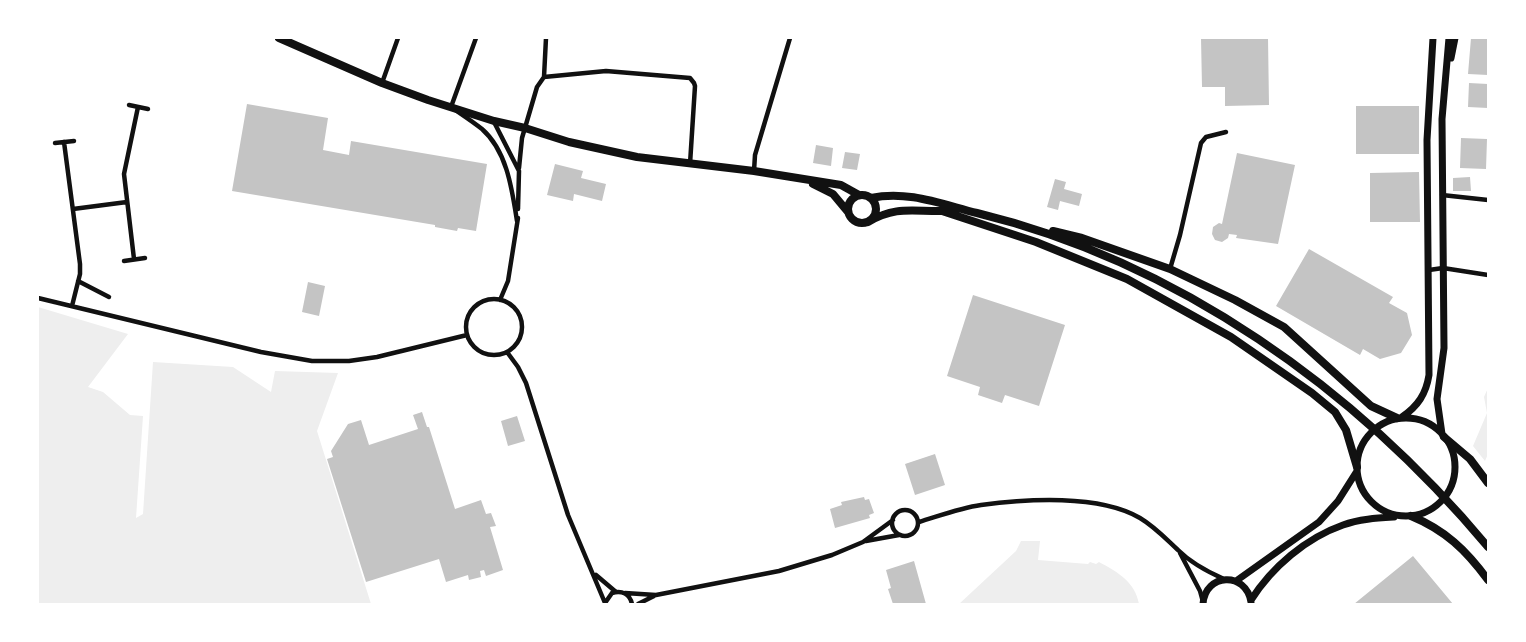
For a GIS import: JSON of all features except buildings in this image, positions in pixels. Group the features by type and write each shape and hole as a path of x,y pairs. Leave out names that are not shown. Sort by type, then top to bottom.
{"highway":[{"path":"279,38 382,83 494,121 569,142 627,155 841,185 870,198 886,195 937,200 962,209 1082,238 1170,269 1235,300 1284,327 1371,406 1400,418"},
{"path":"805,180 833,194 856,222 868,222 883,213 891,212 916,209 942,211 962,209"},
{"path":"848,212 850,201 859,195"},
{"path":"868,222 875,215 876,208 870,198"},
{"path":"942,211 1036,242 1127,279 1231,337 1312,393 1335,412 1346,430 1357,469"},
{"path":"1023,224 1152,277 1238,326 1316,380 1363,419 1440,491 1488,547"},
{"path":"1443,435 1470,459 1488,483"},
{"path":"1408,516 1438,528 1447,535 1478,565 1488,580"}],"main road":[{"path":"1400,418 1419,403 1427,385 1429,270 1427,140 1433,38"},
{"path":"1251,602 1269,575 1304,546 1323,534 1345,524 1421,514 1435,507 1451,486 1455,470 1454,456 1443,435 1437,399 1444,348 1442,119 1449,38"},
{"path":"1445,84 1455,38"},
{"path":"1408,516 1390,513 1372,503 1361,488 1357,469 1360,449 1370,433 1381,423 1400,418 1424,421 1443,435"},
{"path":"1236,580 1319,522 1338,501 1357,469"},
{"path":"1203,604 1210,586 1224,579 1236,580 1243,585 1249,592 1251,602"}],"street":[{"path":"382,83 398,38"},
{"path":"476,38 451,107 483,130 499,151 511,182 518,221"},
{"path":"500,300 508,280 518,221 522,138 537,87 544,76 546,38"},
{"path":"754,171 755,155 790,38"},
{"path":"544,76 606,71 690,78 695,86 690,164"},
{"path":"129,105 148,108"},
{"path":"134,259 124,174 138,107"},
{"path":"494,121 519,171"},
{"path":"1170,269 1202,143 1206,137 1226,132"},
{"path":"55,143 74,141"},
{"path":"64,142 80,264 72,306"},
{"path":"1442,195 1488,200"},
{"path":"74,209 127,202"},
{"path":"124,261 145,258"},
{"path":"1429,270 1443,268 1488,275"},
{"path":"78,280 109,297"},
{"path":"38,298 261,352 312,361 349,361 377,357 467,335"},
{"path":"485,300 500,300 514,308 522,323 519,340 507,352 492,355 485,353 477,349 467,335 466,326 472,309 485,300"},
{"path":"507,352 526,383 565,506 605,604"},
{"path":"919,522 981,505 1034,501 1082,502 1120,509 1154,526 1178,551 1202,569 1224,579"},
{"path":"638,604 657,595 779,571 832,555 863,542 899,535 905,537 915,533 919,522 916,515 907,510 899,512 893,520 863,542"},
{"path":"893,520 892,527 899,535"},
{"path":"1178,551 1200,591 1203,604"},
{"path":"594,573 616,592 657,595"},
{"path":"605,604 609,596 616,592"},
{"path":"625,593 632,604"}],"shaded area":[{"path":"38,307 128,334 88,387 103,392 130,415 143,416 136,518 143,514 153,362 233,367 271,392 275,371 338,373 317,431 371,604 38,604"},
{"path":"1488,388 1488,454 1485,461 1473,446 1487,413 1484,397"},
{"path":"1021,541 1040,541 1038,560 1088,564 1099,562 1130,584 1139,604 959,604 1016,551"}]}
